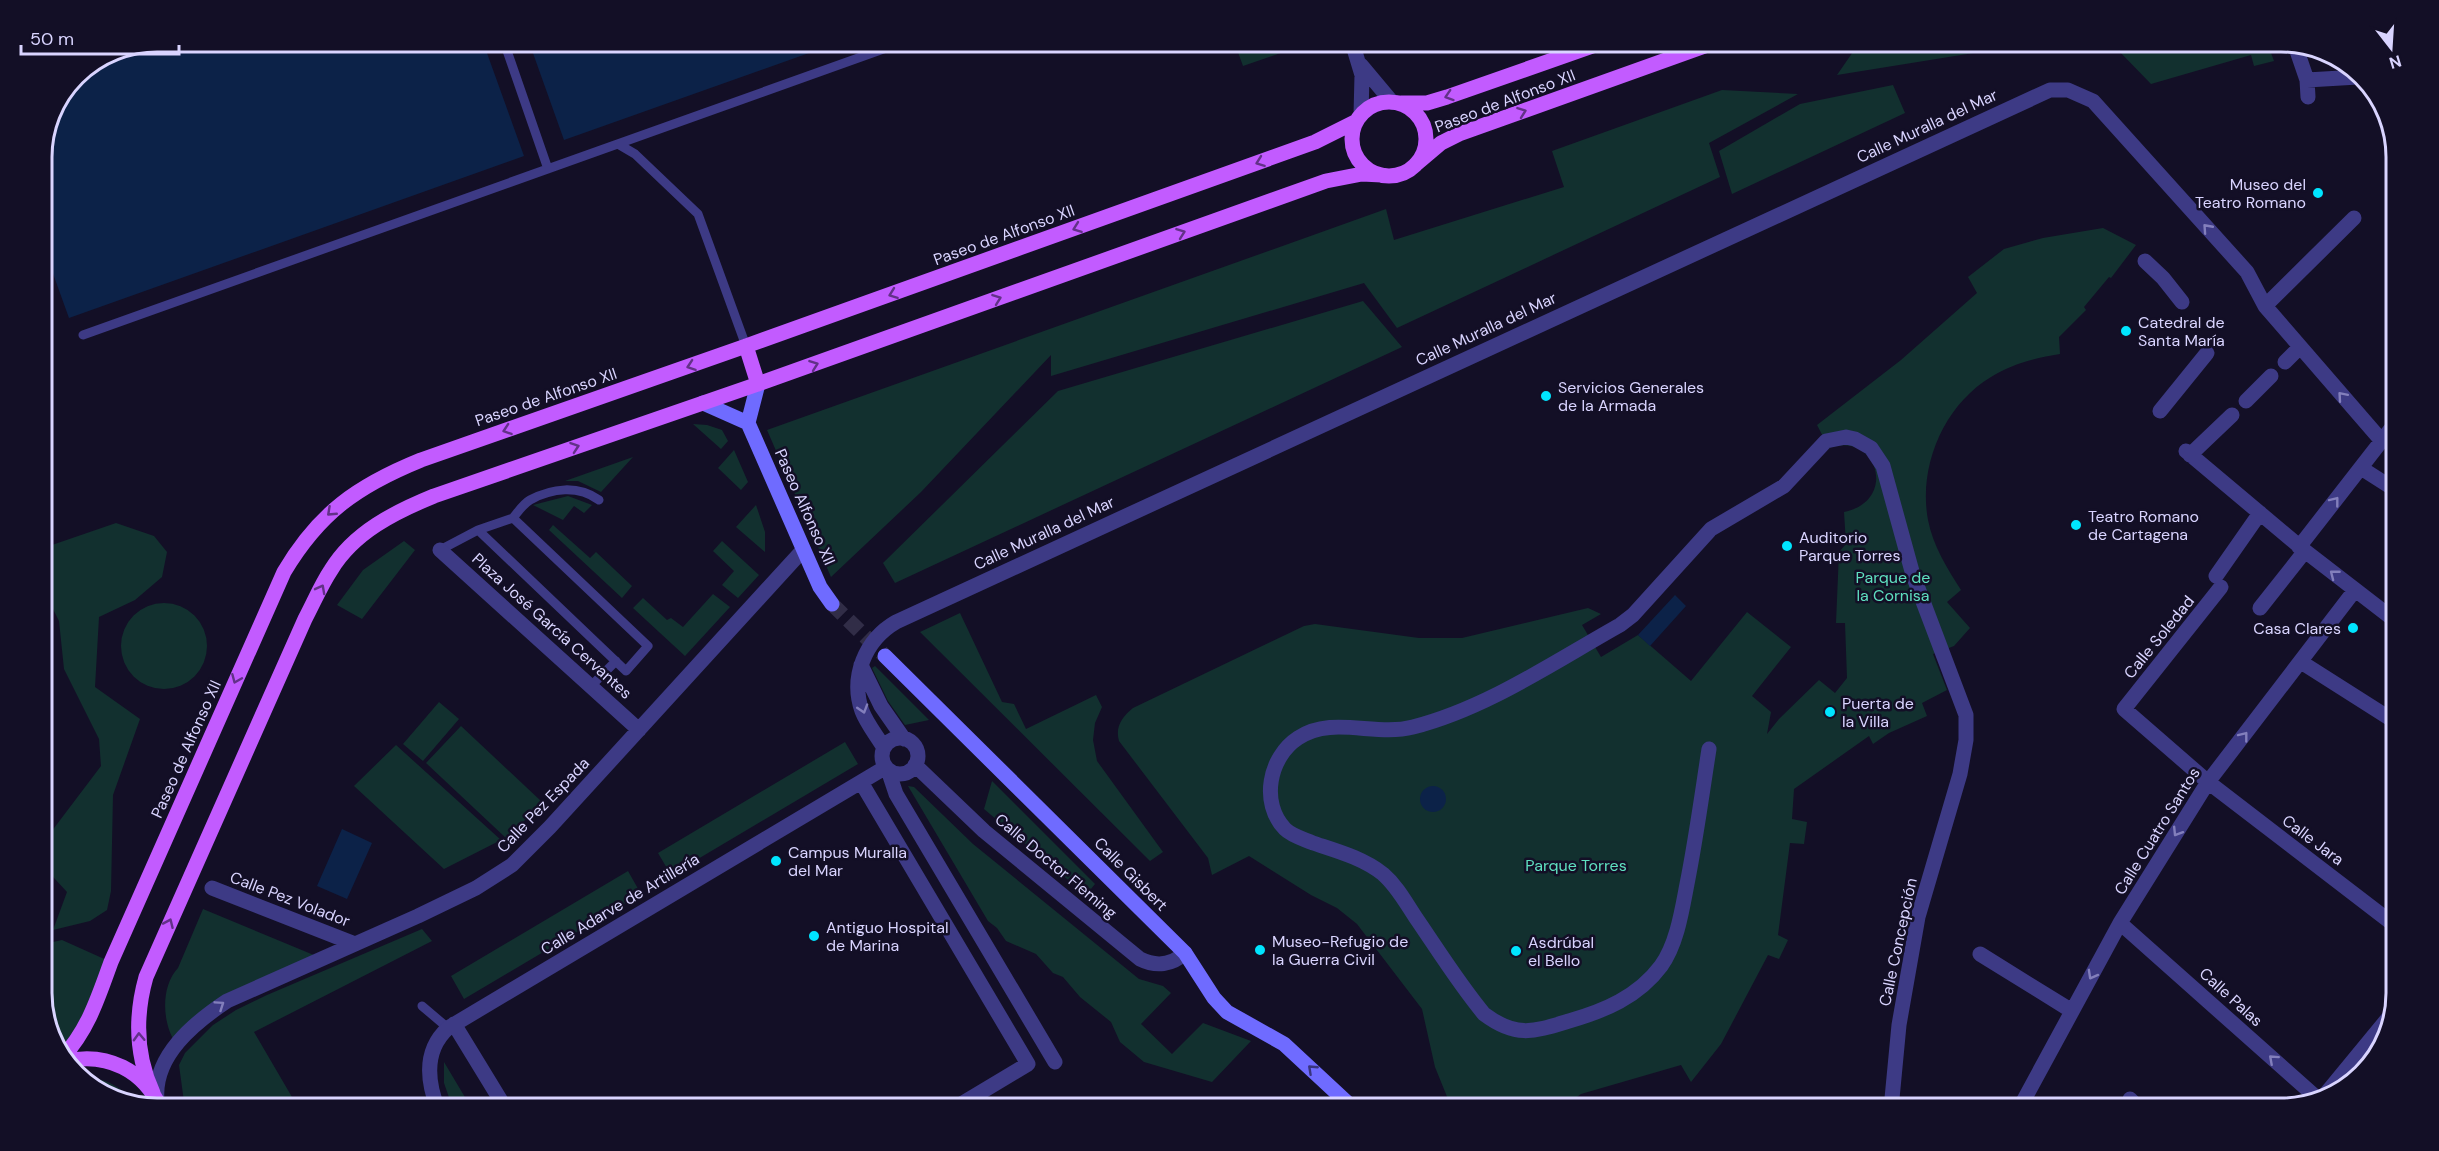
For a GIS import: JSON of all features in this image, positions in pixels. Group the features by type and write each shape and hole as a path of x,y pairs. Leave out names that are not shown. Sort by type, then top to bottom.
{"main road":[{"name":"Paseo de Alfonso XII","path":"1396,103 1427,103 1575,52"},
{"name":"Paseo de Alfonso XII","path":"1415,165 1441,143 1460,134 1688,52"},
{"path":"156,1098 144,1069 139,1037 140,1003 146,977 294,641 331,569 345,551 379,522 415,504 759,384 1326,181 1362,174 1382,175 1396,175 1415,165 1425,147 1424,126 1412,110 1396,103 1372,106 1359,118 1352,141 1356,154 1364,166 1382,175"},
{"name":"Paseo de Alfonso XII","path":"69,1050 92,1016 111,962 284,572 301,543 337,506 387,474 1315,142 1359,118"},
{"path":"746,346 759,384"},
{"path":"76,1060 87,1058 120,1065 138,1076 155,1098"}],"street":[{"path":"1355,52 1363,86 1359,118"},
{"path":"2298,54 2307,80 2308,97"},
{"path":"1359,63 1369,77 1396,103"},
{"path":"2307,80 2350,77"},
{"name":"Calle Muralla del Mar","path":"861,665 873,640 896,622 2042,92 2068,90 2093,101 2247,272 2265,306"},
{"path":"2354,218 2265,306 2381,440"},
{"path":"2145,261 2163,278 2182,302"},
{"path":"2285,362 2300,347"},
{"path":"2160,411 2207,353"},
{"path":"2246,400 2271,376"},
{"path":"703,403 748,423 759,384"},
{"path":"2232,415 2188,453 2302,549 2386,614"},
{"name":"Paseo Alfonso XII","path":"748,423 820,587 832,604"},
{"path":"2260,608 2386,434"},
{"name":"Calle Concepción","path":"1709,749 1695,843 1682,909 1672,945 1662,965 1632,995 1612,1006 1594,1014 1534,1032 1516,1031 1497,1024 1484,1014 1385,876 1357,858 1301,838 1286,830 1271,803 1273,769 1282,752 1296,739 1313,729 1330,726 1389,730 1411,727 1463,710 1620,625 1633,615 1711,529 1784,486 1826,441 1836,438 1855,439 1871,448 1883,466 1913,575 1966,715 1966,740 1960,774 1918,917 1899,1025 1892,1098"},
{"path":"2361,468 2386,484"},
{"name":"Calle Soledad","path":"2124,709 2218,582 2260,513"},
{"name":"Plaza José García Cervantes","path":"440,550 639,730"},
{"name":"Calle Pez Espada","path":"157,1098 156,1086 163,1063 205,1016 226,1000 476,888 512,865 550,827 803,550"},
{"name":"Calle Cuatro Santos","path":"2025,1098 2120,923 2208,782 2355,590"},
{"name":"Calle Gisbert","path":"885,656 1185,953 1214,998 1227,1012 1284,1044 1342,1098"},
{"path":"2301,662 2386,716"},
{"path":"861,665 880,706 904,739 915,746 917,752 915,765 907,772 898,774 887,768"},
{"path":"861,665 859,682 862,710 884,748"},
{"name":"Calle Jara","path":"2124,709 2208,782 2386,919"},
{"path":"904,739 893,739 884,748 882,757 896,794 1055,1062"},
{"name":"Calle Doctor Fleming","path":"915,765 984,831 1140,959 1162,964 1174,961 1185,953"},
{"name":"Calle Adarve de Artillería","path":"435,1098 431,1086 430,1061 433,1047 451,1026 887,768"},
{"path":"861,782 1028,1064 971,1098"},
{"name":"Calle Pez Volador","path":"212,888 355,944"},
{"name":"Calle Palas","path":"2120,923 2312,1094"},
{"path":"1980,954 2072,1011"},
{"path":"451,1026 499,1098"},
{"path":"2333,1085 2381,1027"}],"lane":[{"path":"507,52 548,169"},
{"path":"83,335 875,52"},
{"path":"618,144 635,154 698,214 746,346"},
{"path":"440,550 478,530 513,518 528,501 551,492 569,489 590,493 599,500"},
{"path":"478,530 626,671 648,646 513,518"},
{"path":"591,686 616,660"},
{"path":"422,1006 451,1026"}],"green space":[{"path":"1238,52 1284,52 1243,66"},
{"path":"1853,52 1979,52 1837,75"},
{"path":"2120,52 2271,52 2274,61 2254,66 2251,55 2151,84"},
{"path":"1893,85 1905,113 1732,194 1719,151 1800,104"},
{"path":"1722,90 1798,94 1709,143 1720,177 1397,328 1364,283 1051,376 1051,355 921,492 831,577 767,430 1386,209 1394,240 1564,187 1552,151"},
{"name":"Parque Torres","path":"2103,228 2136,245 2111,278 2109,277 2084,307 2086,310 2059,337 2060,354 2015,365 1999,372 1974,389 1948,420 1931,458 1927,479 1928,520 1937,548 1961,590 1947,602 1970,628 1954,646 1933,654 1947,690 1922,703 1927,716 1889,733 1873,744 1869,736 1794,789 1792,819 1807,822 1804,844 1790,843 1778,935 1788,940 1779,959 1768,955 1721,1044 1691,1082 1681,1065 1581,1094 1575,1098 1448,1098 1435,1067 1422,1009 1357,924 1337,908 1311,895 1249,856 1212,875 1208,858 1119,741 1120,723 1133,708 1304,626 1315,624 1419,638 1462,638 1588,608 1601,614 1582,625 1601,657 1638,635 1691,681 1747,612 1791,647 1752,696 1771,712 1767,734 1819,680 1835,693 1847,678 1845,623 1836,623 1839,552 1846,544 1844,512 1861,505 1871,495 1876,482 1875,469 1870,458 1860,449 1846,445 1829,448 1817,425 1901,360 1977,293 1968,277 2004,249 2043,238"},
{"path":"1363,301 1402,347 895,583 883,563 1058,391"},
{"path":"693,424 707,425 722,430 728,441 721,449"},
{"path":"734,450 748,482 741,490 718,468"},
{"path":"633,457 601,492 578,481 565,481"},
{"path":"568,496 592,505 584,513 574,506 563,520 533,505"},
{"path":"756,505 765,532 765,552 736,527"},
{"path":"116,523 154,536 167,552 162,577 135,600 99,617 95,687 140,719 113,795 111,891 107,910 90,921 53,930 67,892 53,877 53,829 101,766 99,739 64,669 59,621 53,609 53,545"},
{"path":"553,525 590,558 596,552 632,586 622,598 549,530"},
{"path":"404,541 415,550 362,619 337,605 363,570"},
{"path":"722,541 759,575 738,598 722,585 734,571 713,551"},
{"path":"713,594 730,607 685,656 633,608 643,598 667,620 671,618 683,627"},
{"path":"164,603 188,610 200,622 207,646 200,670 188,682 164,689 140,682 128,670 121,646 128,622 140,610"},
{"path":"960,613 1002,702 1014,704 1026,729 1096,695 1102,707 1095,723 1093,740 1097,761 1163,852 1150,861 920,632"},
{"path":"875,666 929,720 905,725 888,701 872,668"},
{"path":"439,702 459,719 423,761 403,744"},
{"path":"461,726 542,802 507,839 426,763"},
{"path":"845,742 858,764 671,875 658,853"},
{"path":"396,745 501,840 444,869 354,786"},
{"path":"992,781 1095,884 1086,895 984,809"},
{"path":"908,786 914,787 973,844 1139,979 1163,986 1171,993 1141,1024 1172,1054 1203,1023 1251,1041 1212,1082 1144,1062 1120,1042 1111,1022 1080,997 1063,977 1053,973 1036,954 1006,941 997,928 988,921"},
{"path":"628,871 641,894 464,999 451,976"},
{"path":"203,909 321,958 254,987 177,1045 168,1027 166,995 168,985 178,968"},
{"path":"422,929 432,941 254,1032 293,1098 184,1098 179,1065 185,1053 213,1025 236,1010"},
{"path":"62,940 111,962 67,1047 58,1028 53,1001 53,942"},
{"path":"444,1062 465,1098 449,1098 444,1083"},
{"path":"96,1079 108,1082 124,1093"}],"water":[{"path":"157,52 487,52 524,156 69,318 53,274 53,150 56,130 63,111 74,93 99,70 117,60"},
{"path":"533,52 812,52 564,140"},
{"path":"1675,595 1686,606 1650,646 1638,635"},
{"path":"1433,786 1442,790 1446,799 1442,808 1433,812 1424,808 1420,799 1424,790"},
{"path":"342,829 372,843 347,899 317,886"}],"tunnel":[{"path":"832,604 885,656"}],"place":[{"name":"Museo del Teatro Romano","path":"2318,193"},
{"name":"Catedral de Santa María","path":"2126,331"},
{"name":"Servicios Generales de la Armada","path":"1546,396"},
{"name":"Teatro Romano de Cartagena","path":"2076,525"},
{"name":"Auditorio Parque Torres","path":"1787,546"},
{"name":"Casa Clares","path":"2353,628"},
{"name":"Puerta de la Villa","path":"1830,712"},
{"name":"Campus Muralla del Mar","path":"776,861"},
{"name":"Antiguo Hospital de Marina","path":"814,936"},
{"name":"Museo-Refugio de la Guerra Civil","path":"1260,950"},
{"name":"Asdrúbal el Bello","path":"1516,951"}],"park label":[{"name":"Parque de la Cornisa","path":"1893,586"}]}
